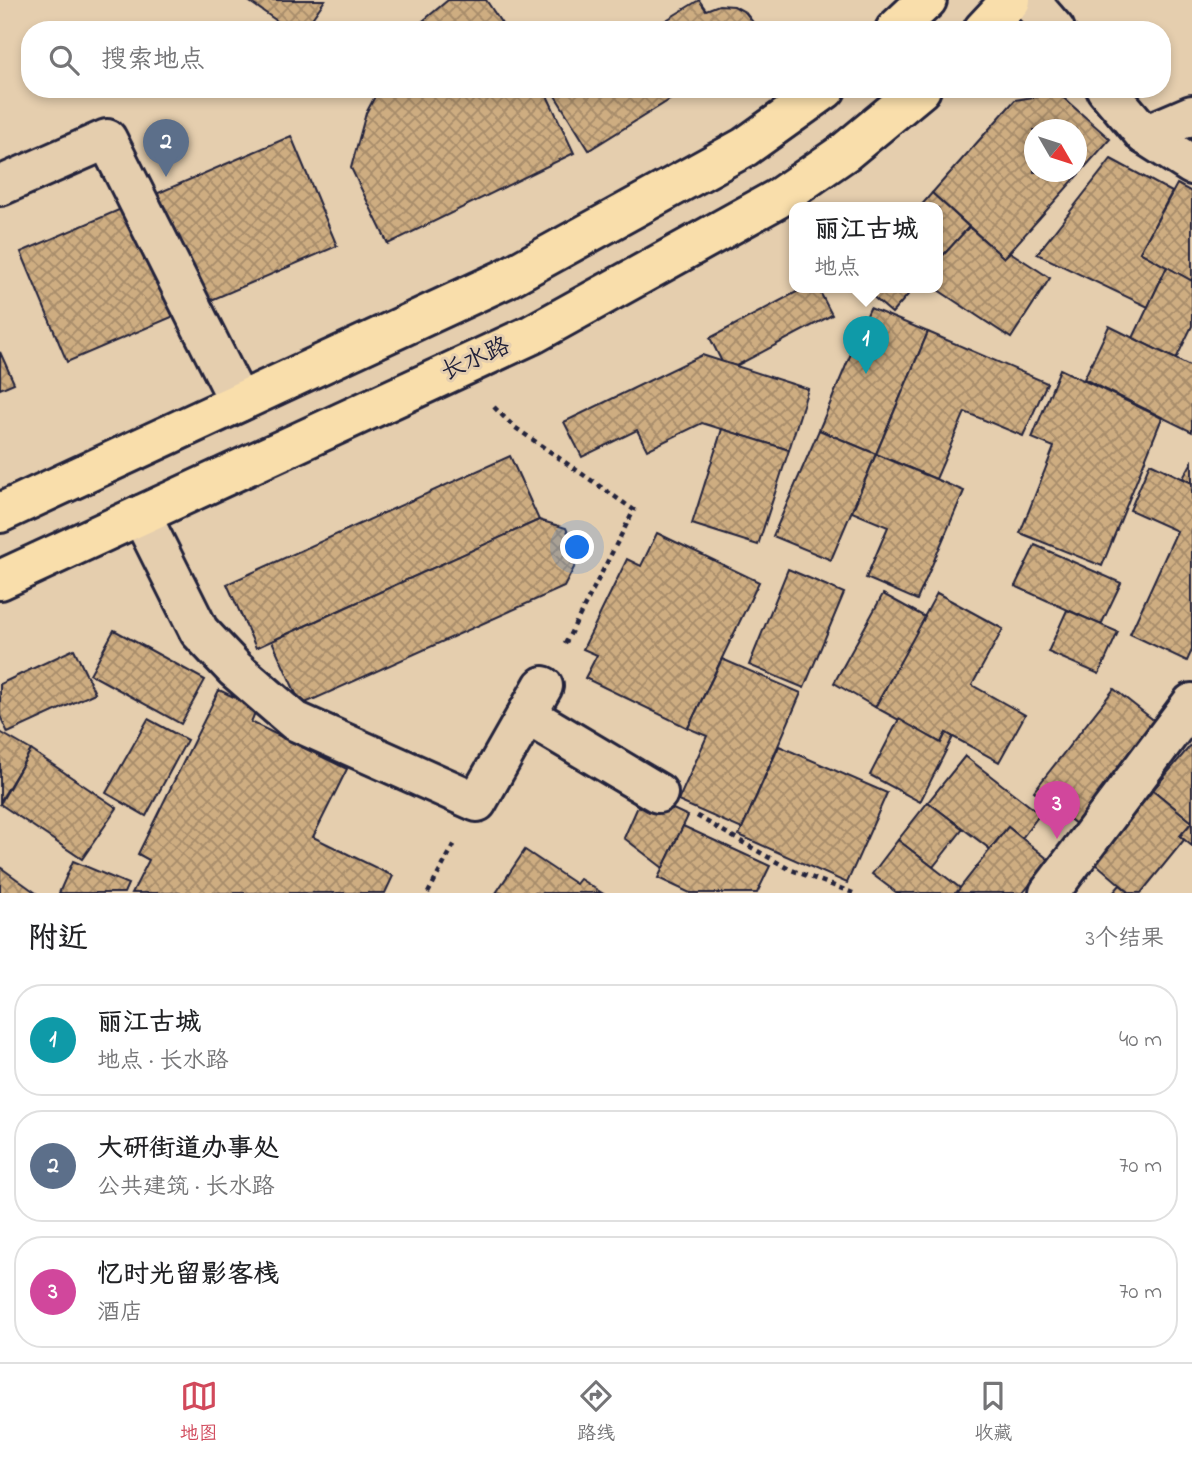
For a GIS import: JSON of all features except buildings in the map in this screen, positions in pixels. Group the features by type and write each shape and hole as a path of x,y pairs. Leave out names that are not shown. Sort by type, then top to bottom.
{"highway":[{"path":"905,21 927,0"},
{"path":"991,21 1011,0"},
{"path":"0,513 505,279 745,147 813,98"},
{"name":"长水路","path":"0,579 533,334 777,199 845,152 911,98"}],"street":[{"path":"1029,0 1047,21"},
{"path":"1114,98 1145,135 1192,164"},
{"path":"1145,135 1192,115"},
{"path":"0,186 107,139 239,402"},
{"path":"141,515 199,631 235,669 295,721 477,802 535,701 657,793"},
{"path":"1049,893 1192,702"}],"path":[{"path":"456,369 513,426 634,510 535,701"},
{"path":"657,793 789,869 853,893"}],"place":[{"name":"大研街道办事处","path":"166,177"},
{"name":"丽江古城","path":"866,374"},
{"name":"忆时光留影客栈","path":"1057,839"}]}
